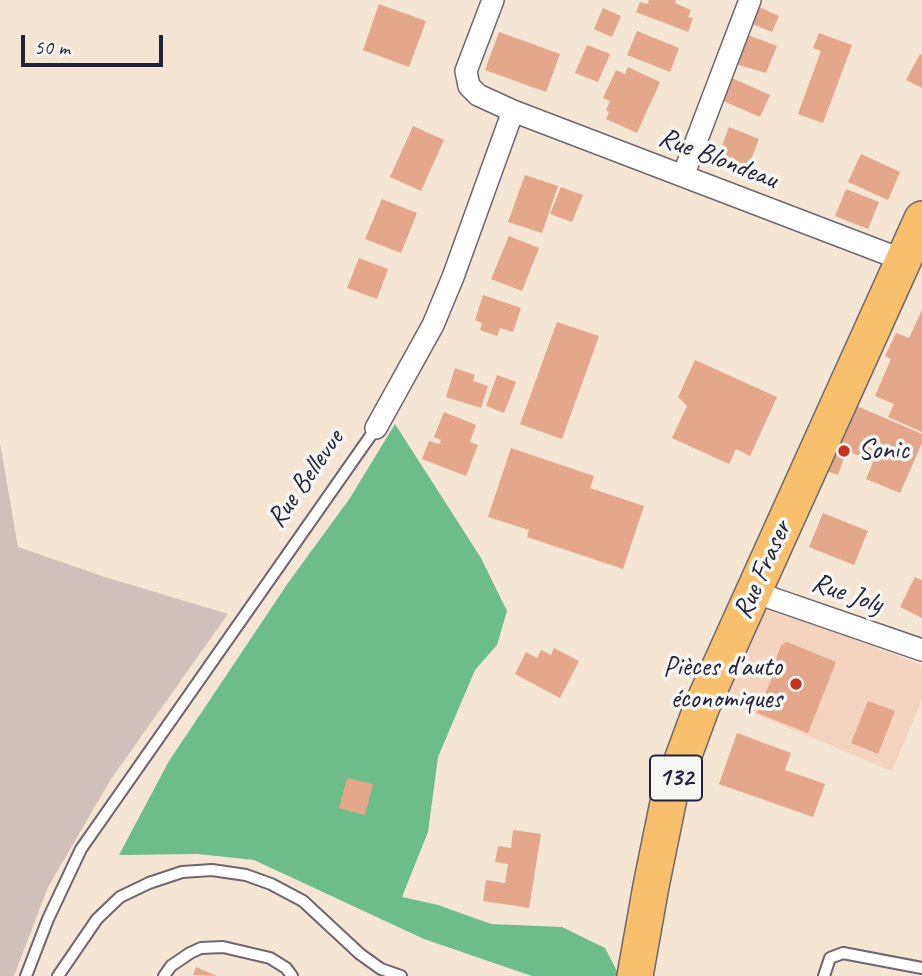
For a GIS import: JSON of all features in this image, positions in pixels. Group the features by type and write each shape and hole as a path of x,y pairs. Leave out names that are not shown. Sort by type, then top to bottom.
{"main road":[{"name":"Rue Fraser","path":"635,976 670,793 702,706 922,219"}],"street":[{"path":"493,0 466,71 469,86 478,95 513,111"},
{"path":"683,176 750,0"},
{"name":"Rue Blondeau","path":"513,111 904,260"},
{"name":"Rue Bellevue","path":"376,428 433,325 513,111"},
{"name":"Rue Joly","path":"754,592 922,650"}],"lane":[{"name":"Rue Bellevue","path":"26,976 48,919 81,849 376,428"},
{"path":"58,976 97,919 120,897 149,883 182,872 212,870 246,875 271,884 303,901 360,954 381,969 401,976"},
{"path":"164,976 181,959 201,948 212,947 256,953 280,963 292,976"},
{"path":"824,976 830,958 843,953 922,968"}],"shaded area":[{"path":"0,443 18,547 105,577 228,614 111,779 48,887 14,976 0,976"},
{"path":"760,603 922,665 922,700 892,771 721,700"}],"green space":[{"path":"395,424 481,558 507,611 497,645 475,670 438,757 428,832 402,897 438,905 491,924 562,927 605,948 618,973 617,976 532,976 424,939 254,860 198,854 119,855 169,761 288,583 350,498"}],"building":[{"path":"649,0 676,0 675,3 691,10 688,17 693,18 688,32 636,12 640,2 647,4"},
{"path":"379,4 426,21 409,67 363,50"},
{"path":"755,5 779,16 772,32 748,22"},
{"path":"603,8 621,16 612,37 594,29"},
{"path":"637,31 679,48 670,72 627,55"},
{"path":"499,32 560,54 546,92 485,70"},
{"path":"740,32 777,46 766,73 729,62"},
{"path":"819,33 852,45 823,123 798,114 821,51 813,48"},
{"path":"587,45 610,54 598,82 575,73"},
{"path":"920,54 922,55 922,88 906,80"},
{"path":"628,67 660,82 637,133 606,119 610,101 603,98 616,70 625,74"},
{"path":"732,78 770,95 760,117 721,100"},
{"path":"413,126 444,140 421,191 390,177"},
{"path":"729,127 759,139 745,175 715,164"},
{"path":"861,154 900,172 888,200 848,182"},
{"path":"525,175 558,186 542,233 508,222"},
{"path":"561,187 583,195 572,222 550,214"},
{"path":"846,189 879,202 868,229 835,216"},
{"path":"382,199 417,213 401,253 365,239"},
{"path":"509,236 539,248 522,291 491,279"},
{"path":"359,258 388,269 377,299 347,288"},
{"path":"483,295 521,308 513,332 500,328 497,336 480,330 482,323 475,320"},
{"path":"922,310 922,432 888,417 894,404 875,396 891,359 885,356 896,333 909,338"},
{"path":"557,322 599,336 562,439 520,424"},
{"path":"695,360 777,397 750,456 736,449 729,464 672,438 687,406 678,397"},
{"path":"455,368 475,375 473,381 488,386 481,408 446,397"},
{"path":"497,375 516,382 504,413 486,406"},
{"path":"843,400 922,434 922,443 900,493 866,479 873,462 825,441"},
{"path":"444,412 476,425 470,442 478,445 466,476 422,459 429,441 439,444 441,440 434,437"},
{"path":"511,448 594,476 590,488 644,506 623,569 527,537 529,530 488,517"},
{"path":"825,451 844,458 838,475 818,468"},
{"path":"823,513 868,531 854,565 809,547"},
{"path":"915,577 922,580 922,618 900,607"},
{"path":"787,642 836,662 808,733 757,713 778,664 776,659 781,645"},
{"path":"554,648 579,661 560,698 515,674 526,652 537,658 541,650 551,655"},
{"path":"868,701 895,711 878,754 851,743"},
{"path":"737,733 791,753 785,770 825,784 813,817 719,784"},
{"path":"347,778 373,784 365,815 339,808"},
{"path":"513,830 541,834 529,908 483,901 486,880 505,883 508,864 495,862 498,846 511,848"},
{"path":"196,967 217,976 193,975"}],"place":[{"name":"Sonic","path":"844,451"},
{"name":"Pièces d'auto économiques","path":"796,684"}]}
